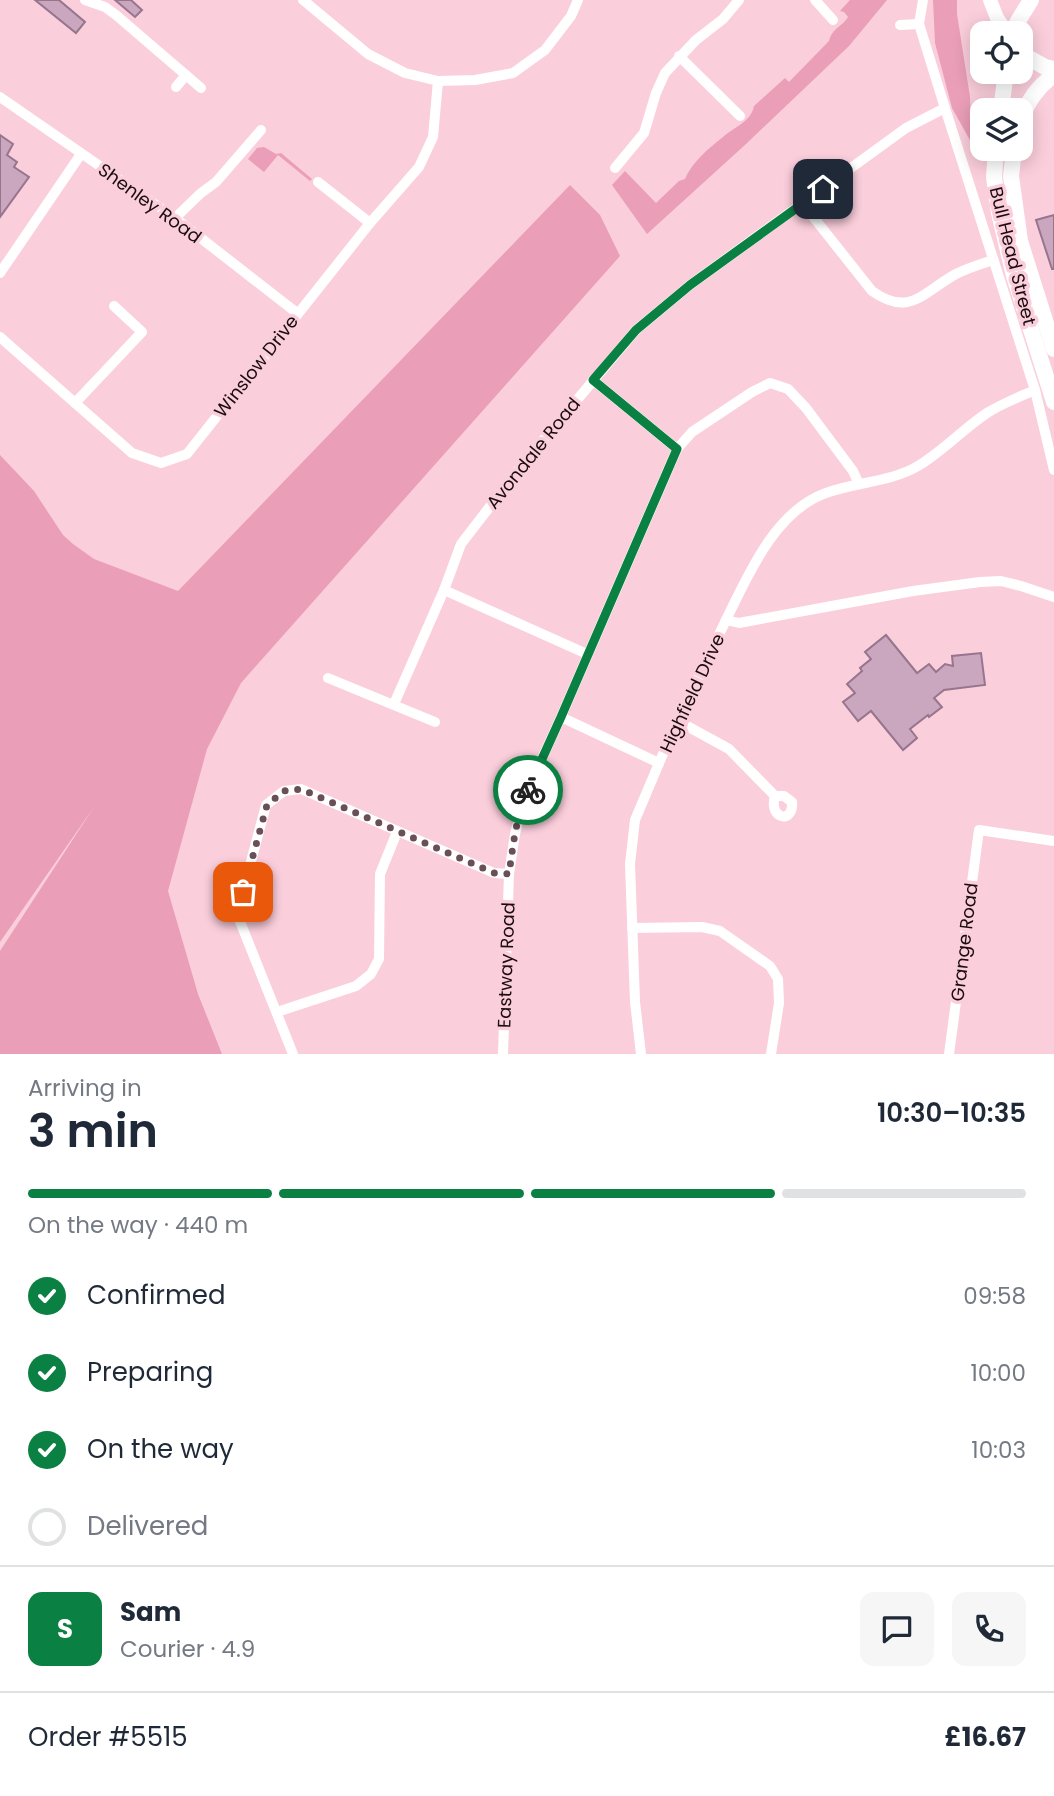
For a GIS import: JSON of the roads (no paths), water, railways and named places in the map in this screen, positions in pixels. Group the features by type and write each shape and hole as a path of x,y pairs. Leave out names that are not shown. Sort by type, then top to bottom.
{"main road":[{"path":"990,0 1000,21"},
{"path":"1018,21 1031,0"},
{"path":"1033,60 1054,69"},
{"path":"1031,98 1054,75"},
{"name":"Bull Head Street","path":"995,161 994,177 999,213 1014,276 1054,402"},
{"name":"Bull Head Street","path":"1013,161 1011,176 1020,241 1054,349"}],"street":[{"path":"85,0 105,7 201,88"},
{"path":"303,0 368,54 405,73 438,81 475,80 513,74 545,50 571,16 578,0"},
{"path":"615,168 644,133 665,73 696,40 723,19 739,0"},
{"path":"815,0 833,20"},
{"path":"923,0 919,24 1035,390 1054,470"},
{"path":"900,25 919,24"},
{"path":"680,56 740,116"},
{"path":"176,87 186,75"},
{"name":"Winslow Drive","path":"0,337 132,453 161,463 187,454 297,313 419,167 433,137 438,81"},
{"name":"Shenley Road","path":"0,97 175,218 297,313"},
{"name":"Avondale Road","path":"394,704 461,544 522,465 636,330 690,285 906,128 945,108"},
{"path":"175,218 216,182 261,130"},
{"path":"0,273 81,153"},
{"path":"318,182 370,223"},
{"path":"803,204 872,291 885,300 902,303 915,300 958,273 993,260"},
{"path":"75,403 142,332 114,306"},
{"path":"593,380 677,449"},
{"name":"Eastway Road","path":"503,1054 509,874 524,799 677,449 692,432 770,383 788,389 806,408 853,471 859,484"},
{"path":"726,620 748,576 775,532 803,505 825,493 896,476 918,466 988,413 1035,390"},
{"name":"Highfield Drive","path":"640,1054 635,1002 630,864 635,820 726,620 739,623 913,591 980,582 1001,581 1054,597"},
{"path":"444,590 587,654"},
{"path":"328,678 435,722"},
{"path":"561,717 659,763"},
{"path":"678,721 729,749 775,796"},
{"path":"293,1054 237,914 267,805 284,791 301,789 494,873 509,874"},
{"name":"Grange Road","path":"949,1054 979,830 1054,841"},
{"path":"277,1012 356,986 371,974 379,958 380,874 397,832"},
{"path":"632,928 702,927 720,931 770,966 778,979 779,991 771,1054"}]}
